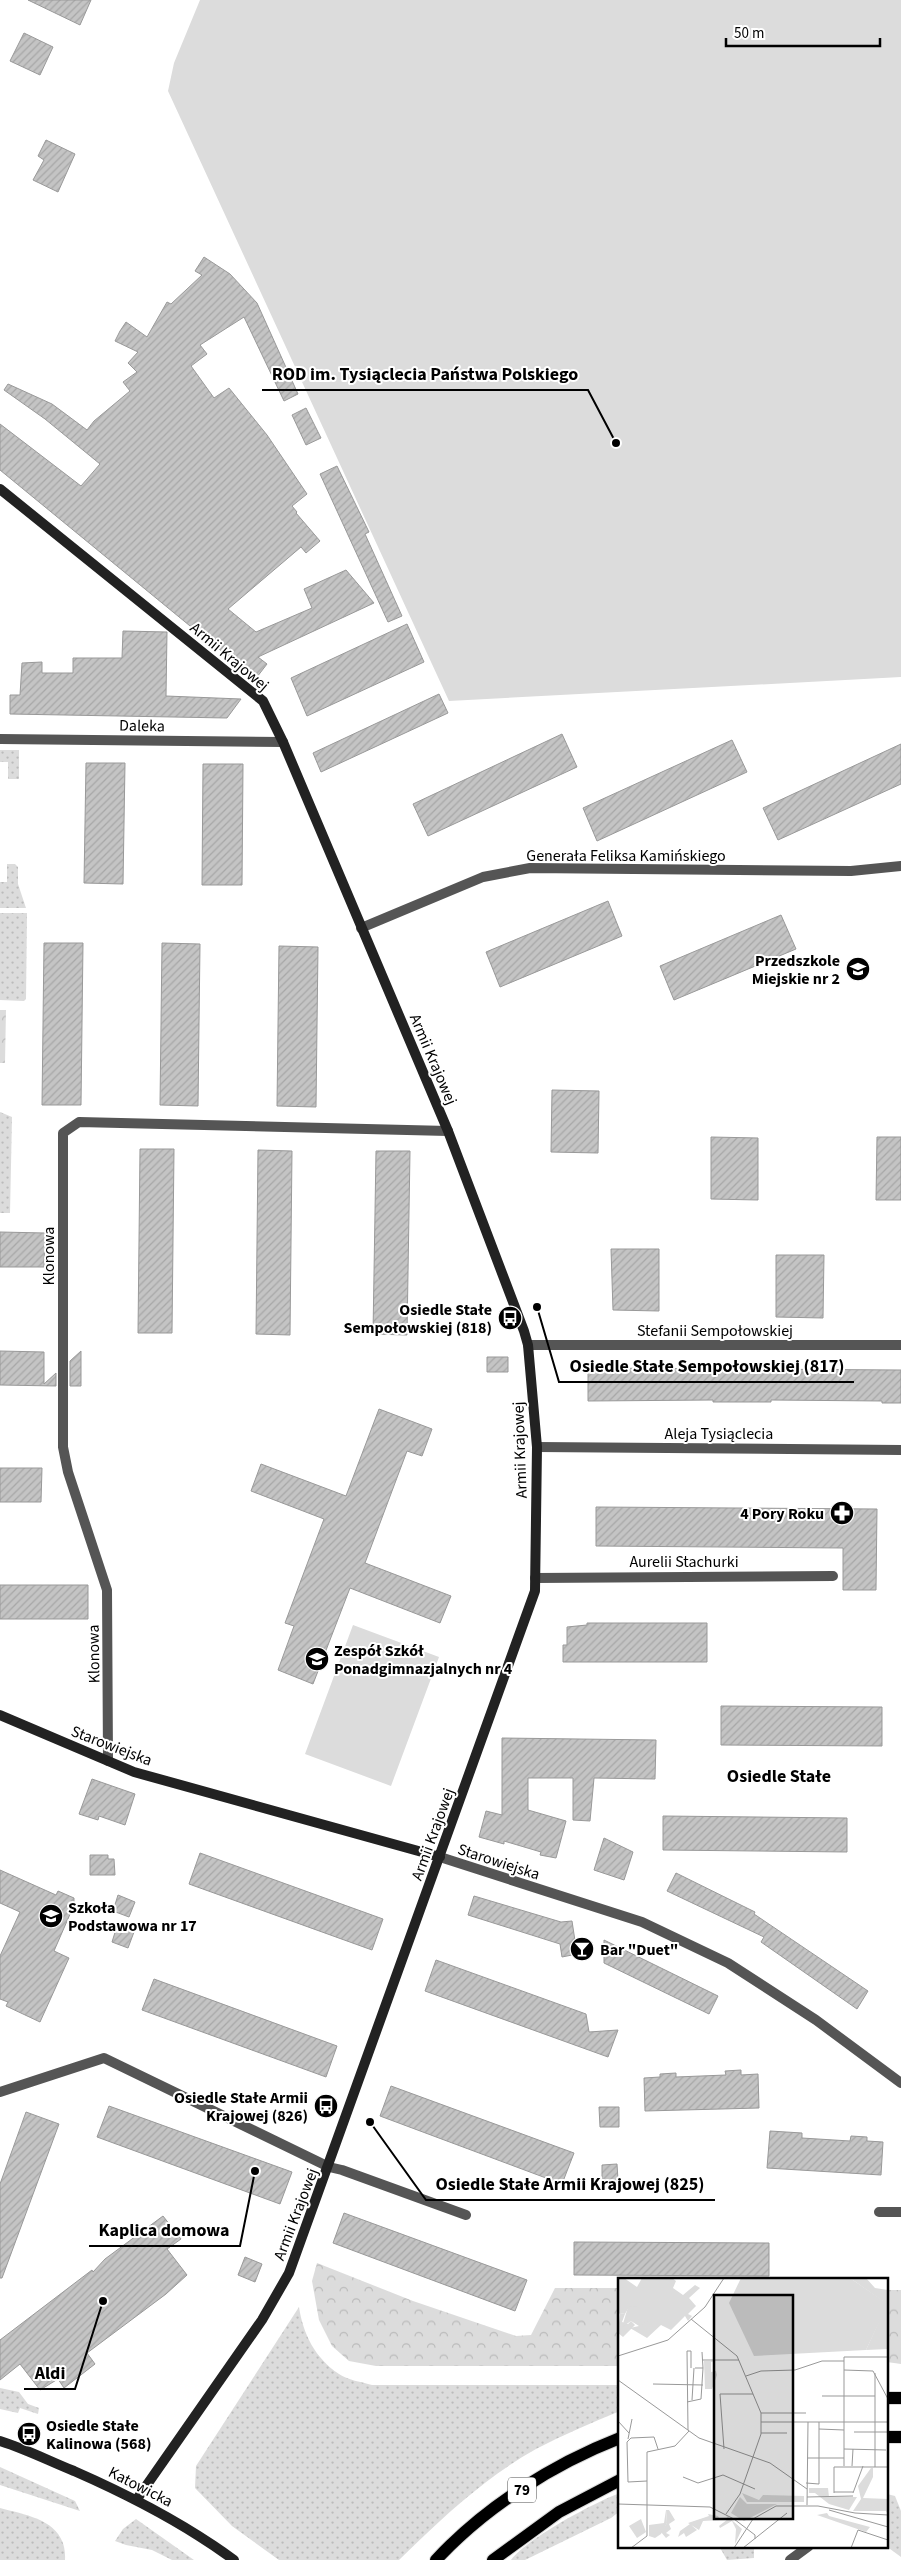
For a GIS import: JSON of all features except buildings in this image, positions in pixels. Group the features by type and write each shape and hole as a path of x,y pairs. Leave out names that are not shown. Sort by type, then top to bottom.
{"main road":[{"path":"888,2398 901,2398"},
{"path":"888,2437 901,2437"},
{"name":"79","path":"436,2560 465,2533 510,2497 568,2462 618,2439"},
{"name":"79","path":"492,2560 559,2512 618,2481"}],"street":[{"name":"Armii Krajowej","path":"0,489 263,701 283,742 448,1131 528,1345 537,1447 535,1591 329,2167 288,2273 275,2300 137,2499"},
{"name":"Daleka","path":"0,739 283,742"},
{"name":"Generała Feliksa Kamińskiego","path":"361,928 483,877 530,868 851,871 901,866"},
{"name":"Klonowa","path":"108,1761 107,1590 68,1472 63,1447 63,1133 79,1122 448,1131"},
{"name":"Stefanii Sempołowskiej","path":"528,1345 901,1345"},
{"name":"Aleja Tysiąclecia","path":"537,1447 901,1450"},
{"name":"Aurelii Stachurki","path":"535,1578 832,1576"},
{"name":"Starowiejska","path":"0,1715 134,1772 440,1857 642,1922 728,1963 816,2020 901,2083"},
{"path":"0,2092 104,2058 329,2167 466,2215"},
{"path":"879,2212 901,2212"},
{"name":"Katowicka","path":"0,2441 24,2448 137,2499 180,2524 234,2560"},
{"path":"790,2560 807,2548"}],"green space":[{"path":"200,0 901,0 901,677 449,701 168,91 174,63"},
{"path":"0,750 19,750 19,779 8,779 8,762 0,762"},
{"path":"7,864 15,864 18,867 18,884 26,908 0,908 0,882 7,882"},
{"path":"0,913 27,913 26,999 24,1001 0,1000"},
{"path":"0,1010 6,1010 5,1063 0,1063"},
{"path":"0,1112 12,1117 10,1213 0,1213"},
{"path":"353,1625 439,1657 391,1786 305,1754"},
{"path":"317,2263 413,2301 516,2336 531,2335 555,2288 618,2288 618,2366 376,2366 349,2361 332,2346 319,2320 312,2281"},
{"path":"888,2290 901,2290 901,2364 888,2362"},
{"path":"299,2307 307,2336 323,2361 342,2376 372,2385 618,2385 618,2412 556,2439 517,2460 464,2500 399,2560 279,2560 232,2526 195,2488 196,2466"},
{"path":"0,2388 19,2392 28,2404 39,2408 38,2414 20,2408 18,2413 0,2409"},
{"path":"0,2467 75,2501 80,2511 0,2485"},
{"path":"618,2494 618,2513 611,2518 525,2560 511,2560 519,2551 545,2532 595,2504"},
{"path":"888,2494 895,2496 901,2511 901,2557 888,2547"},
{"path":"0,2508 34,2518 44,2522 53,2529 60,2537 64,2547 65,2560 0,2560"},
{"path":"136,2519 194,2560 172,2560 152,2550 115,2541 123,2529"},
{"path":"720,2548 754,2548 754,2558 727,2560"}],"place":[{"name":"ROD im. Tysiąclecia Państwa Polskiego","path":"616,443"},
{"name":"Przedszkole Miejskie nr 2","path":"858,969"},
{"name":"Osiedle Stałe Sempołowskiej (817)","path":"537,1307"},
{"name":"Osiedle Stałe Sempołowskiej (818)","path":"510,1318"},
{"name":"4 Pory Roku","path":"842,1513"},
{"name":"Zespół Szkół Ponadgimnazjalnych nr 4","path":"317,1659"},
{"name":"Szkoła Podstawowa nr 17","path":"51,1916"},
{"name":"Bar \"Duet\"","path":"582,1949"},
{"name":"Osiedle Stałe Armii Krajowej (826)","path":"326,2106"},
{"name":"Osiedle Stałe Armii Krajowej (825)","path":"370,2122"},
{"name":"Kaplica domowa","path":"255,2171"},
{"name":"Aldi","path":"103,2301"},
{"name":"Osiedle Stałe Kalinowa (568)","path":"29,2434"}],"district":[{"name":"Osiedle Stałe","path":"779,1776"}]}
